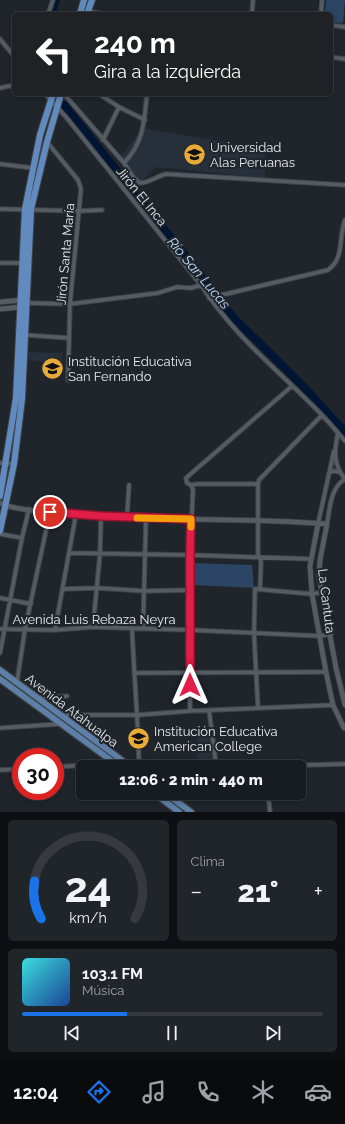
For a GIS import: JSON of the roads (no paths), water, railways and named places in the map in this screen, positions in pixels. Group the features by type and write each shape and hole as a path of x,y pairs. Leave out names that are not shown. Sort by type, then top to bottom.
{"highway":[{"path":"81,12 84,0"},
{"path":"88,12 92,0"},
{"path":"28,209 57,105 61,96"},
{"path":"0,531 2,504 14,464 20,380 28,303 26,263 28,209 33,168 40,135 52,98"},
{"path":"0,496 3,463 20,380 21,300 26,263"}],"main road":[{"name":"Avenida Atahualpa","path":"0,670 121,760"},
{"name":"Avenida Atahualpa","path":"0,678 110,760"},
{"path":"163,800 179,812"},
{"path":"175,800 191,812"}],"street":[{"path":"49,12 53,0"},
{"path":"252,12 254,0"},
{"path":"321,12 322,0"},
{"path":"333,25 345,27"},
{"path":"0,39 12,54"},
{"path":"333,57 345,59"},
{"path":"0,88 12,85"},
{"path":"64,96 124,164 134,178 140,183 166,174 345,185"},
{"path":"102,96 119,107 145,120"},
{"path":"124,164 130,157 142,133 145,120 147,96"},
{"name":"Jirón El Inca","path":"52,98 201,285 218,311 247,343 322,415 345,441"},
{"path":"103,140 119,107"},
{"name":"Jirón Santa María","path":"47,142 74,175 80,184 81,189 70,304 68,380"},
{"path":"0,164 33,168"},
{"path":"0,209 79,211 102,210"},
{"path":"210,298 328,270 335,264 340,256 345,220"},
{"path":"0,263 26,263"},
{"path":"0,302 21,300 28,303 70,304 158,293 177,287 191,288 201,285"},
{"path":"0,309 21,307 28,303"},
{"path":"25,334 69,338"},
{"path":"190,711 190,554 194,490 186,480 189,475 292,386"},
{"path":"260,589 261,562 259,557 259,480 322,415"},
{"name":"La Cantuta","path":"338,433 311,559 310,575 312,594 333,705 344,727 345,734"},
{"path":"334,451 340,472 345,479"},
{"path":"3,463 14,464"},
{"path":"329,473 334,471 340,472"},
{"name":"La Cantuta","path":"345,479 340,482 335,489 319,569 336,668 345,705"},
{"path":"191,485 258,484"},
{"path":"127,517 129,485"},
{"path":"2,504 50,512 101,516 327,524"},
{"path":"0,653 29,509"},
{"path":"17,682 25,629 50,512"},
{"path":"55,630 60,595 63,588 76,514"},
{"path":"93,627 100,554 101,516"},
{"path":"143,629 146,518"},
{"path":"0,534 22,538"},
{"path":"69,553 146,555 190,554 311,559"},
{"path":"63,588 97,588 145,591 190,590"},
{"path":"258,708 254,633 255,589 312,594 323,592"},
{"path":"0,598 30,604"},
{"name":"Avenida Luis Rebaza Neyra","path":"0,629 55,630 93,627 320,636 331,634"},
{"path":"132,628 138,715 139,760"},
{"path":"134,673 326,672"},
{"path":"37,698 67,696"},
{"path":"60,715 138,715 190,711 333,705"},
{"path":"210,710 216,760"},
{"path":"0,728 60,724"},
{"path":"306,765 345,764"},
{"path":"64,766 76,766"},
{"path":"0,770 12,769"},
{"path":"269,800 270,812"}],"waterway":[{"name":"Río San Lucas","path":"52,12 56,0"},
{"name":"Río San Lucas","path":"64,105 235,319 302,385 345,432"}],"place":[{"name":"Universidad Alas Peruanas","path":"194,154"},
{"name":"Institución Educativa San Fernando","path":"52,368"},
{"name":"Institución Educativa American College","path":"139,738"}]}
